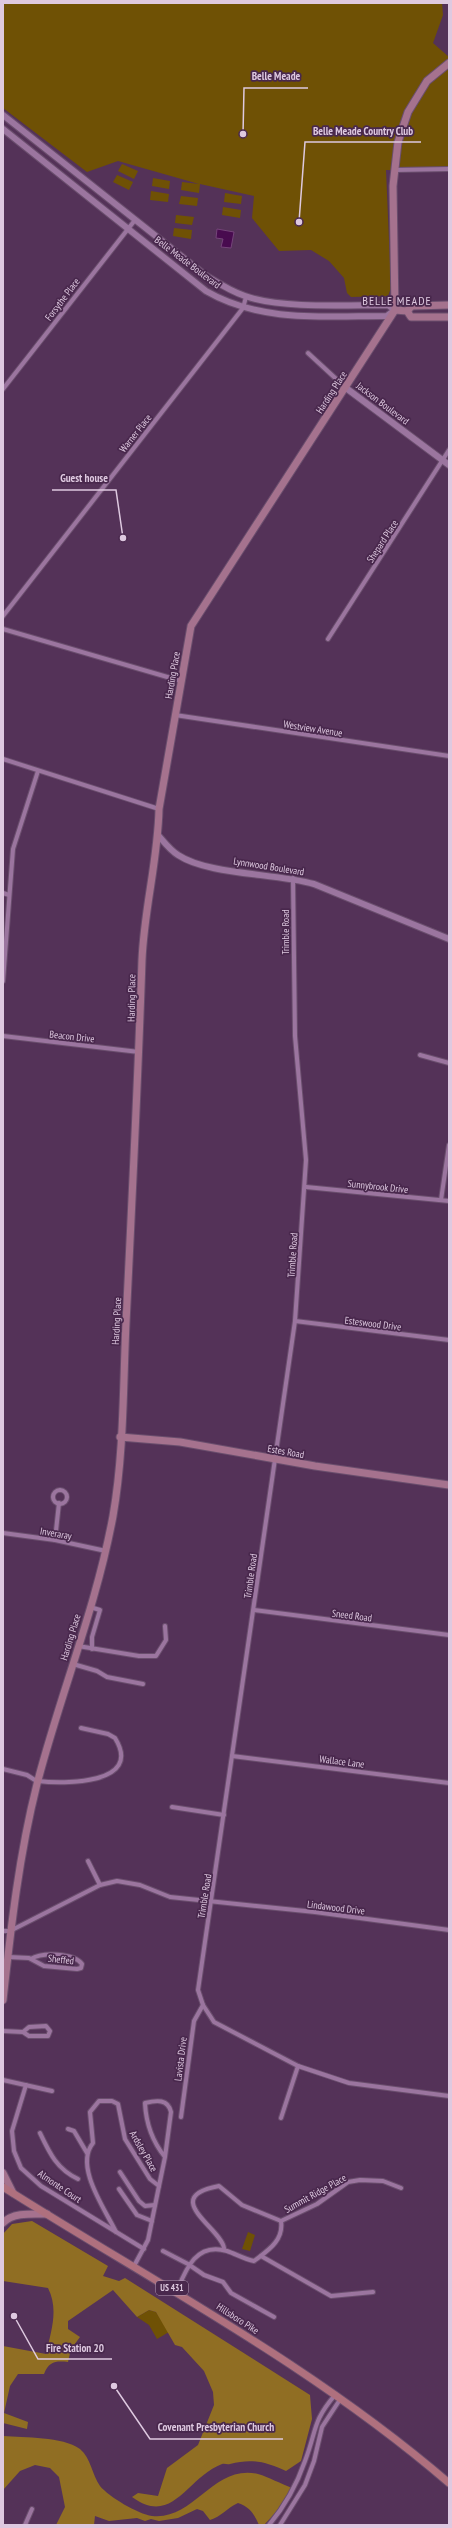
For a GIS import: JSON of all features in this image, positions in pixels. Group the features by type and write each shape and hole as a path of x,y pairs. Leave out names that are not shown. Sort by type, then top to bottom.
{"main road":[{"path":"395,310 394,170 398,142 408,112 427,81 449,63"},
{"name":"Belle Meade Boulevard","path":"395,310 407,311 412,306 449,305"},
{"name":"Harding Place","path":"3,2000 8,1957 6,1931 27,1828 38,1781 106,1551 114,1505 120,1437 140,1052 142,955 151,873 158,835 159,810 191,626 395,310"},
{"name":"Belle Meade Boulevard","path":"407,311 411,317 449,317"},
{"name":"Estes Road","path":"120,1437 180,1442 275,1459 449,1485"},
{"path":"3,2173 13,2193"},
{"name":"Hillsboro Pike","path":"3,2187 177,2291 338,2396 398,2440 449,2484"},
{"path":"3,2223 11,2217 27,2214 47,2214"}],"street":[{"name":"Belle Meade Boulevard","path":"3,115 205,275 228,289 246,297 274,302 388,305 395,310 387,316 292,315 263,313 243,308 206,291 3,129"},
{"path":"394,170 449,169"},
{"name":"Forsythe Place","path":"3,389 135,220"},
{"name":"Warner Place","path":"3,616 243,308 246,297"},
{"name":"Jackson Boulevard","path":"308,353 346,388 449,465"},
{"name":"Shepard Place","path":"328,639 449,450"},
{"path":"3,629 181,681"},
{"name":"Westview Avenue","path":"175,715 449,756"},
{"path":"3,759 159,810"},
{"path":"3,981 13,849 38,771"},
{"name":"Lynnwood Boulevard","path":"158,835 173,852 195,864 293,878 324,887 449,938"},
{"name":"Trimble Road","path":"293,878 294,1036 303,1109 306,1187 295,1321 212,1902 198,1990 203,2005 214,2022 298,2066 349,2083 449,2096"},
{"path":"3,893 9,895"},
{"name":"Beacon Drive","path":"3,1036 140,1052"},
{"path":"420,1055 449,1063"},
{"path":"441,1200 449,1145"},
{"name":"Sunnybrook Drive","path":"306,1187 449,1201"},
{"name":"Esteswood Drive","path":"295,1321 449,1340"},
{"path":"55,1540 59,1503"},
{"name":"Inveraray","path":"3,1533 55,1540 106,1551"},
{"path":"90,1607 100,1610 92,1637 92,1649"},
{"name":"Sneed Road","path":"254,1610 449,1635"},
{"path":"78,1646 156,1656 166,1640 165,1626"},
{"path":"72,1664 97,1671 107,1677 143,1684"},
{"path":"3,1769 38,1781 66,1784 93,1780 106,1775 118,1765 120,1754 115,1738 108,1734 81,1728"},
{"name":"Wallace Lane","path":"232,1756 449,1783"},
{"path":"172,1808 224,1815"},
{"path":"88,1861 100,1885"},
{"path":"6,1931 100,1885 117,1881 128,1881 170,1897 212,1902"},
{"name":"Lindawood Drive","path":"212,1902 449,1930"},
{"name":"Sheffed","path":"8,1957 31,1959 44,1966 77,1969 81,1968 82,1964 70,1957 40,1955 31,1959"},
{"name":"Lavista Drive","path":"181,2117 194,2021 203,2005"},
{"path":"3,2031 23,2032 29,2036 45,2036 50,2034 50,2031 46,2026 29,2027 23,2032"},
{"path":"281,2118 298,2066"},
{"path":"3,2080 52,2091"},
{"name":"Almonte Court","path":"26,2085 12,2131 14,2151 21,2168 41,2186 144,2249"},
{"name":"Ardsley Place","path":"116,2232 89,2178 86,2166 87,2153 93,2143 90,2112 99,2101 112,2101 118,2104 125,2138 150,2179 159,2186"},
{"path":"134,2266 148,2240 165,2157 171,2112 170,2106 167,2103 156,2101 145,2104 147,2123 157,2147 165,2157"},
{"path":"68,2128 74,2131 87,2153"},
{"name":"Almonte Court","path":"40,2133 54,2161 68,2175 78,2179"},
{"path":"120,2172 139,2201 145,2206 155,2205"},
{"name":"Summit Ridge Place","path":"261,2256 270,2250 282,2228 281,2221 316,2204 348,2182 360,2180 383,2181 401,2188"},
{"path":"223,2250 224,2248 221,2238 203,2222 196,2209 194,2200 197,2193 207,2188 219,2186 242,2205 281,2221"},
{"path":"119,2189 137,2215 152,2221"},
{"path":"177,2291 188,2264 202,2252 223,2250 254,2261 261,2256 331,2296 373,2292"},
{"path":"163,2251 188,2264 204,2275 223,2282 231,2293 274,2317"},
{"path":"269,2525 288,2499 297,2481 318,2417 338,2396"},
{"path":"280,2525 305,2485 314,2462 322,2427 338,2396"},
{"path":"25,2525 32,2509"}],"shaded area":[{"name":"BELLE MEADE","path":"3,3 442,3 443,15 433,43 449,57 449,172 386,170 391,288 388,296 351,297 347,293 344,278 329,261 311,250 279,251 252,218 254,196 200,184 199,193 181,190 182,182 199,184 118,161 87,172 3,108"},
{"path":"122,164 138,171 134,179 118,171"},
{"path":"117,175 133,182 129,190 113,182"},
{"path":"153,178 170,181 169,189 152,186"},
{"path":"151,191 169,194 168,202 150,200"},
{"path":"225,193 242,196 241,204 224,202"},
{"path":"181,196 198,198 197,206 179,204"},
{"path":"223,207 241,210 240,218 222,215"},
{"path":"176,215 194,217 192,225 175,223"},
{"path":"174,228 192,230 191,239 173,236"},
{"path":"217,229 234,232 231,248 221,247 223,239 216,238"},
{"path":"32,2221 108,2266 103,2276 119,2281 125,2278 310,2395 312,2419 301,2461 286,2471 272,2465 252,2461 222,2464 210,2470 179,2497 169,2503 158,2506 146,2505 132,2497 138,2493 158,2496 167,2468 198,2445 214,2405 213,2392 204,2371 182,2347 175,2345 156,2312 149,2310 137,2317 113,2290 68,2321 68,2329 80,2337 71,2349 68,2362 51,2364 48,2366 44,2374 18,2374 10,2386 4,2413 28,2422 27,2429 3,2423 3,2346 46,2354 52,2329 54,2312 48,2288 3,2281 3,2234 12,2224"},
{"path":"248,2232 255,2235 250,2251 242,2249"},
{"path":"149,2310 156,2312 169,2332 157,2339 149,2325 137,2317"},
{"path":"3,2436 54,2440 80,2449 87,2457 97,2482 104,2490 132,2509 146,2515 167,2515 180,2510 216,2484 228,2477 242,2473 258,2474 292,2488 276,2512 264,2525 259,2525 251,2511 238,2503 210,2520 203,2511 197,2509 178,2518 159,2521 151,2519 145,2521 137,2518 109,2521 95,2516 94,2525 56,2525 65,2507 59,2477 50,2468 35,2465 20,2471 3,2490"}],"place":[{"name":"Belle Meade","path":"243,134"},
{"name":"Belle Meade Country Club","path":"299,222"},
{"name":"Guest house","path":"123,538"},
{"name":"Fire Station 20","path":"14,2316"},
{"name":"Covenant Presbyterian Church","path":"114,2386"}],"district":[{"name":"BELLE MEADE","path":"397,301"}]}
